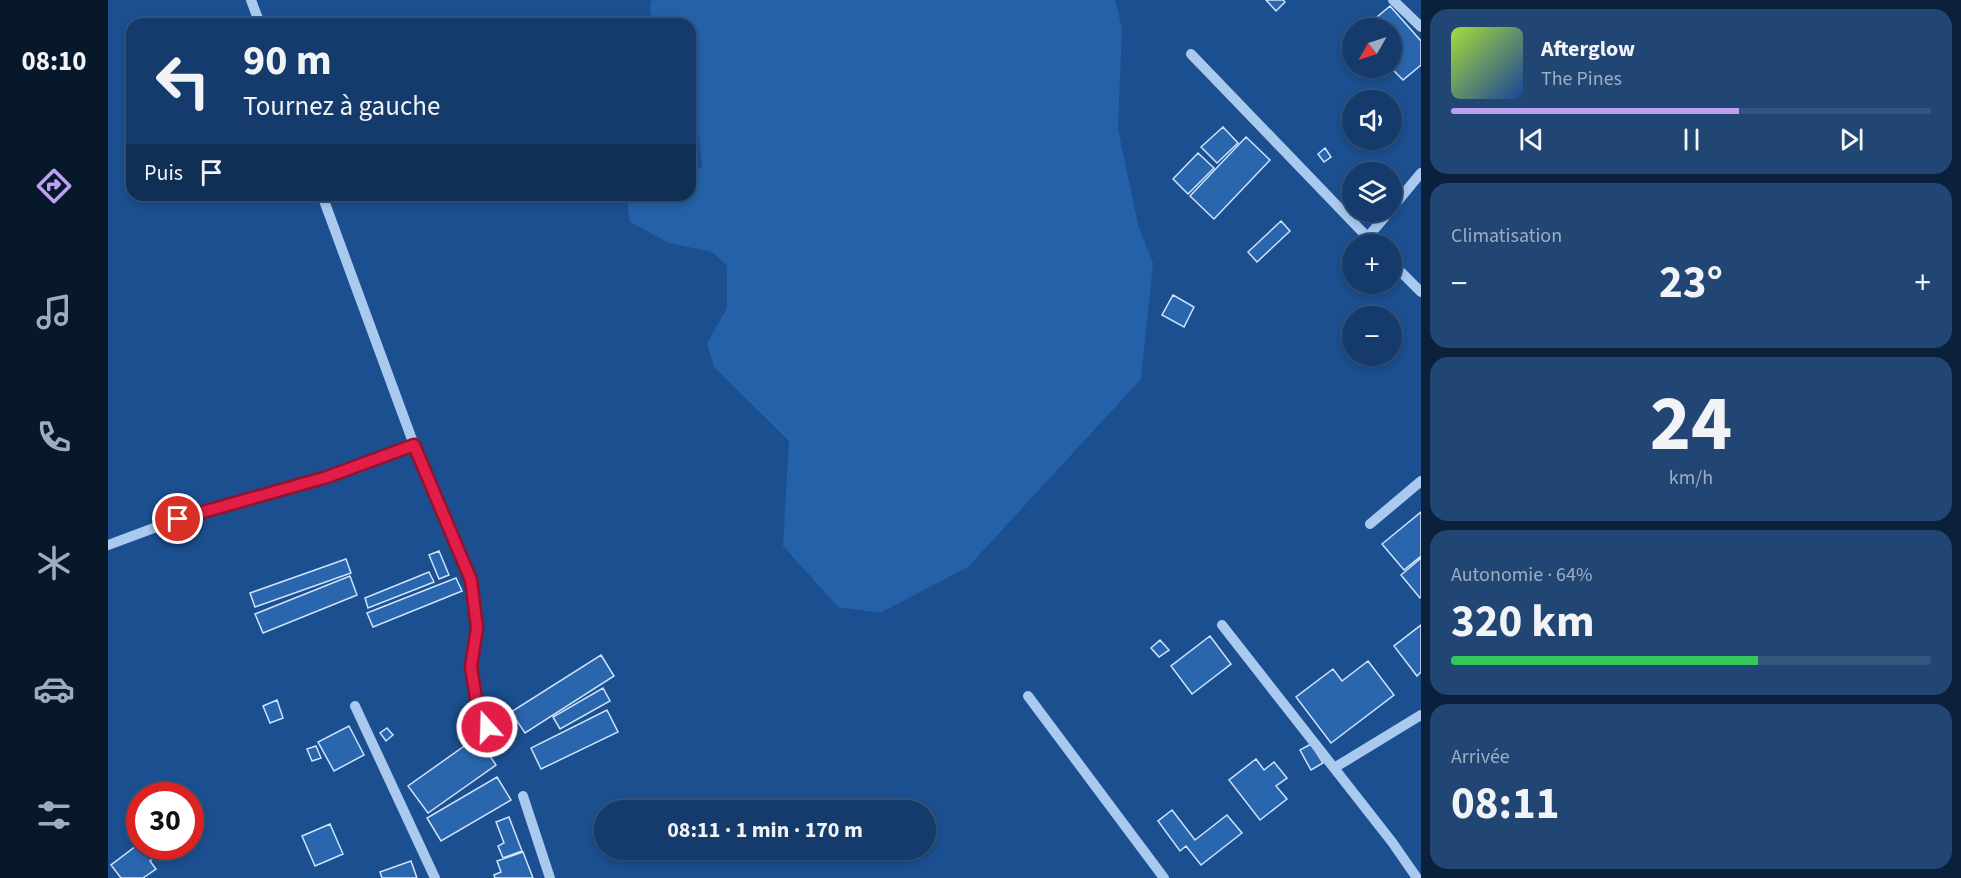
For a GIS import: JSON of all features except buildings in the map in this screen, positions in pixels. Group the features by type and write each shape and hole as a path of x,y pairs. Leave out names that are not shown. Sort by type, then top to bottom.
{"street":[{"path":"251,0 258,18"},
{"path":"1393,0 1421,27"},
{"path":"1191,54 1363,234"},
{"path":"1402,196 1421,173"},
{"path":"324,201 414,445 471,580 477,628 471,667 476,698 487,727"},
{"path":"1402,273 1421,292"},
{"path":"108,545 178,519 327,477 414,445"},
{"path":"1370,524 1421,481"},
{"path":"1222,625 1392,842 1417,878"},
{"path":"1028,696 1164,878"},
{"path":"355,706 435,878"},
{"path":"1334,768 1421,715"},
{"path":"523,796 550,878"}],"shaded area":[{"path":"652,0 1115,0 1122,28 1118,129 1138,225 1153,263 1141,379 968,567 880,613 838,607 783,546 789,441 714,367 707,343 727,308 727,266 712,252 669,243 630,222 627,201 696,201 696,171 702,167 696,110 696,18 651,18 650,5"}],"route":[{"path":"178,519 327,477 414,445 471,580 477,628 471,667 476,698 487,727"}]}
